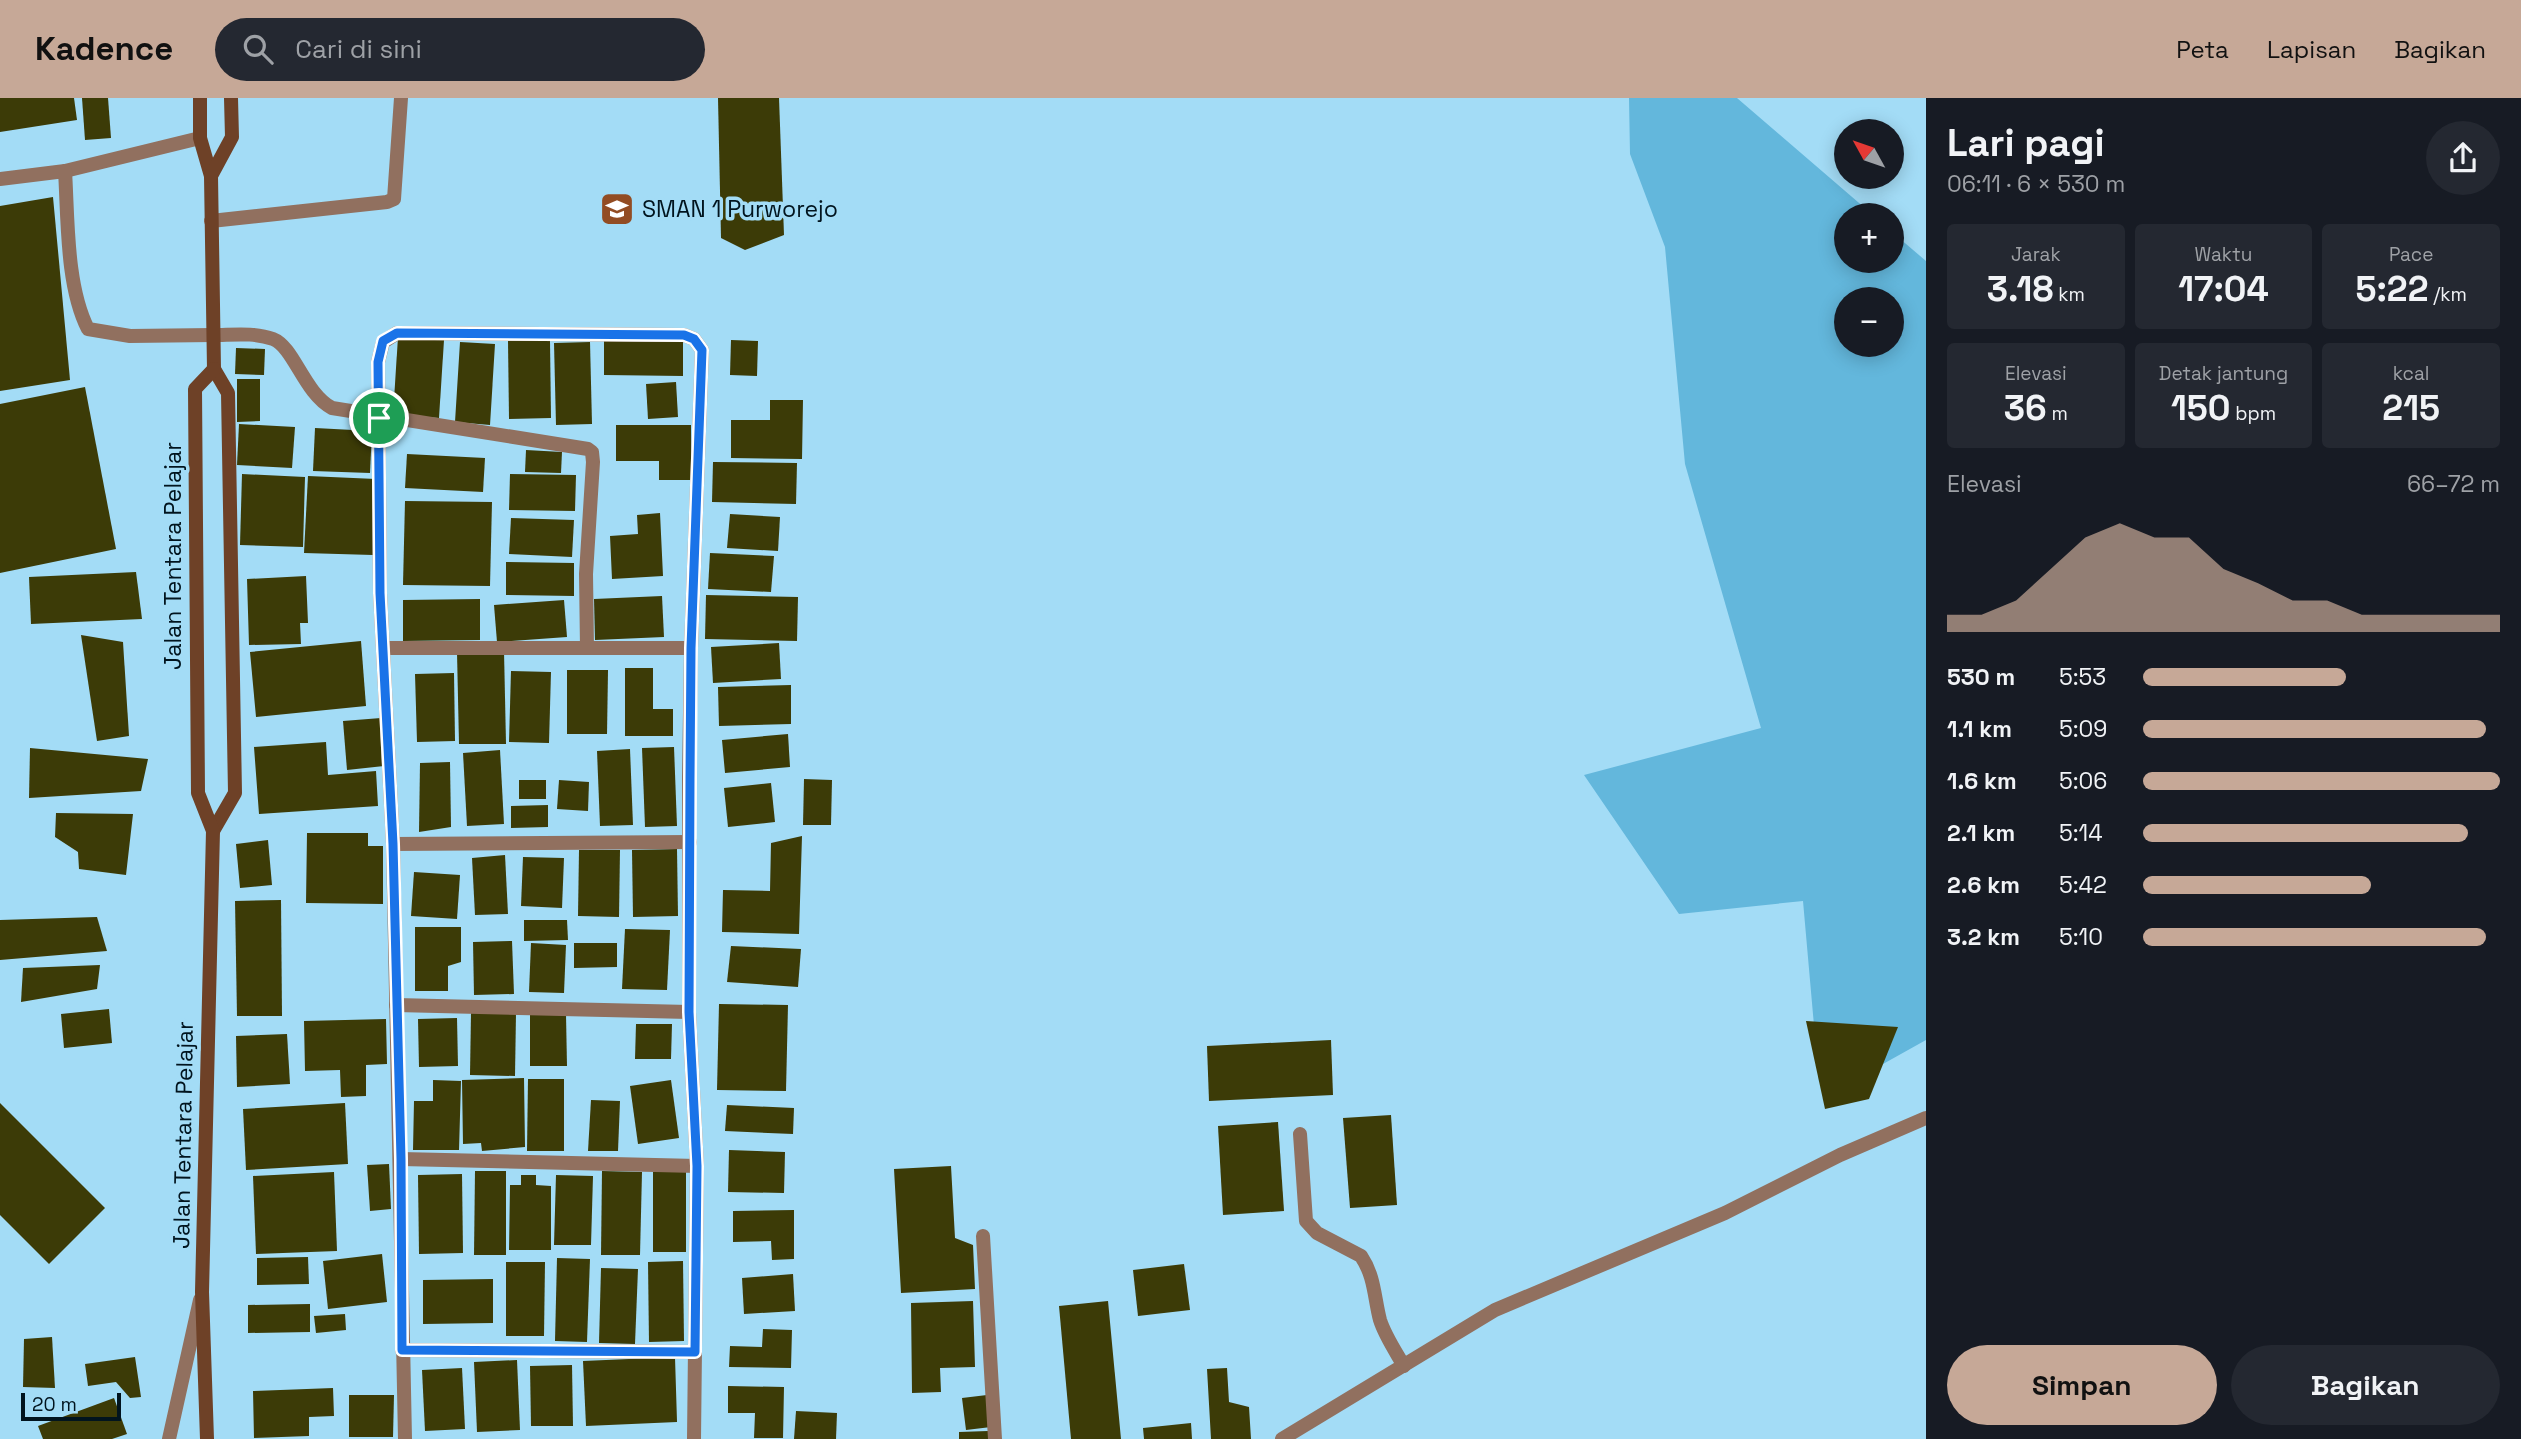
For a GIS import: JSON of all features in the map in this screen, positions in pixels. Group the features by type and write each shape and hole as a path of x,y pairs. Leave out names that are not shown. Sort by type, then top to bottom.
{"main road":[{"name":"Jalan Tentara Pelajar","path":"200,98 200,138 211,176 214,369 228,393 235,793 213,831"},
{"name":"Jalan Tentara Pelajar","path":"211,176 232,137 231,98"},
{"name":"Jalan Tentara Pelajar","path":"207,1439 202,1292 213,831 198,793 194,389 214,369"}],"street":[{"path":"211,221 387,202 394,199 401,98"},
{"path":"0,179 65,171 200,138"},
{"path":"65,171 71,253 80,309 88,328 130,336 257,335 278,341 309,389 322,403 344,411 585,447 592,452 586,574 587,648"},
{"path":"405,1439 393,844 383,648 379,418 379,352 388,336 397,333 684,335 694,339 702,350 704,364 691,648 689,1012 697,1166 694,1439"},
{"path":"383,648 691,648"},
{"path":"393,844 690,842"},
{"path":"396,1005 689,1012"},
{"path":"1282,1439 1495,1310 1725,1213 1840,1155 1926,1118"},
{"path":"1300,1134 1306,1221 1311,1228 1361,1256 1373,1279 1381,1322 1404,1366"},
{"path":"401,1159 697,1166"},
{"path":"983,1236 995,1439"},
{"path":"169,1439 202,1292"},
{"path":"402,1350 695,1352"}],"shaded area":[{"path":"1629,98 1737,98 1834,181 1834,189 1843,189 1859,203 1834,203 1834,273 1904,273 1904,242 1926,261 1926,1040 1883,1064 1819,1082 1803,901 1679,914 1584,775 1761,728 1685,464 1665,247 1630,154"}],"building":[{"path":"0,98 74,98 77,120 0,132"},
{"path":"82,98 108,98 111,138 85,140"},
{"path":"718,98 779,98 784,235 745,250 721,238"},
{"path":"53,197 70,380 0,391 0,206"},
{"path":"398,337 444,340 439,418 393,415"},
{"path":"731,340 758,341 757,376 730,375"},
{"path":"508,341 550,341 551,418 509,419"},
{"path":"604,341 683,342 683,376 604,375"},
{"path":"460,342 495,344 490,425 455,422"},
{"path":"590,342 592,424 556,425 554,343"},
{"path":"236,348 265,349 264,375 235,374"},
{"path":"237,379 260,379 260,421 237,422"},
{"path":"676,382 678,417 648,419 646,384"},
{"path":"85,387 116,549 0,573 0,404"},
{"path":"770,400 803,400 802,459 731,458 731,420 770,420"},
{"path":"239,424 295,427 292,468 237,465"},
{"path":"616,425 691,425 691,480 659,480 659,461 616,461"},
{"path":"315,428 372,431 370,473 313,471"},
{"path":"526,450 562,452 561,473 525,472"},
{"path":"407,454 485,458 483,492 405,488"},
{"path":"713,462 797,463 796,504 712,502"},
{"path":"242,474 305,477 303,547 240,545"},
{"path":"510,474 576,475 575,511 509,510"},
{"path":"308,476 376,479 373,555 304,553"},
{"path":"405,501 492,502 490,586 403,585"},
{"path":"660,513 663,576 612,579 610,536 638,534 637,515"},
{"path":"730,514 780,517 778,551 727,548"},
{"path":"511,518 574,520 572,557 509,554"},
{"path":"710,553 774,556 771,592 708,589"},
{"path":"506,562 574,563 574,596 506,595"},
{"path":"136,572 142,619 31,624 29,577"},
{"path":"306,576 308,623 300,623 301,644 249,645 247,579"},
{"path":"706,595 798,597 797,641 705,639"},
{"path":"662,596 664,637 595,640 594,599"},
{"path":"480,599 480,640 403,641 403,600"},
{"path":"564,600 567,637 497,642 494,605"},
{"path":"81,635 123,642 129,736 97,741"},
{"path":"361,641 366,706 256,717 250,652"},
{"path":"779,643 781,679 713,683 711,647"},
{"path":"504,651 506,744 459,744 457,652"},
{"path":"625,668 653,668 653,709 673,709 673,736 625,736"},
{"path":"567,670 608,670 607,734 567,734"},
{"path":"511,671 551,672 549,743 509,742"},
{"path":"454,673 455,741 417,742 415,674"},
{"path":"791,685 791,724 719,726 718,687"},
{"path":"381,718 384,766 347,770 343,721"},
{"path":"788,734 790,767 725,773 722,740"},
{"path":"326,742 328,775 376,771 378,806 259,814 254,747"},
{"path":"674,747 677,826 645,827 642,748"},
{"path":"30,748 148,759 141,791 29,798"},
{"path":"630,749 633,825 600,826 597,751"},
{"path":"500,750 504,824 467,826 463,753"},
{"path":"450,762 451,827 419,832 420,763"},
{"path":"804,779 832,780 831,825 803,825"},
{"path":"519,780 546,780 546,799 519,799"},
{"path":"559,780 589,782 588,811 557,809"},
{"path":"771,783 775,822 728,827 724,788"},
{"path":"548,805 548,827 511,828 511,806"},
{"path":"56,813 133,814 126,875 79,869 78,852 55,837"},
{"path":"307,833 368,833 368,846 383,846 383,904 306,903"},
{"path":"802,836 799,934 722,932 723,890 770,891 771,843"},
{"path":"268,840 272,885 240,888 236,844"},
{"path":"677,849 678,916 633,917 632,850"},
{"path":"579,850 620,850 619,917 578,916"},
{"path":"505,855 508,914 475,915 472,858"},
{"path":"523,857 564,858 562,908 521,906"},
{"path":"414,872 460,875 457,919 411,916"},
{"path":"281,900 282,1016 237,1016 235,901"},
{"path":"97,917 107,951 0,960 0,920"},
{"path":"524,920 567,920 568,940 524,941"},
{"path":"415,927 461,927 461,962 448,966 448,991 415,991"},
{"path":"625,929 670,930 667,990 622,989"},
{"path":"512,941 514,994 474,995 473,942"},
{"path":"531,943 566,945 564,993 529,992"},
{"path":"574,943 617,943 617,967 574,968"},
{"path":"731,946 801,949 798,987 727,982"},
{"path":"100,965 97,989 21,1002 23,968"},
{"path":"719,1004 788,1005 786,1091 717,1090"},
{"path":"109,1009 112,1043 64,1048 61,1014"},
{"path":"471,1013 516,1013 515,1076 470,1075"},
{"path":"530,1014 566,1014 567,1066 530,1066"},
{"path":"457,1018 458,1066 419,1067 418,1019"},
{"path":"386,1019 387,1064 366,1065 366,1096 341,1097 340,1070 305,1071 304,1021"},
{"path":"1806,1021 1898,1027 1869,1099 1825,1109"},
{"path":"636,1024 672,1024 671,1059 635,1059"},
{"path":"287,1034 290,1084 237,1087 236,1036"},
{"path":"1331,1040 1333,1095 1209,1101 1207,1046"},
{"path":"524,1078 525,1147 482,1151 481,1143 463,1144 462,1080"},
{"path":"528,1079 564,1079 564,1151 527,1151"},
{"path":"433,1080 461,1081 459,1150 413,1150 414,1101 433,1101"},
{"path":"671,1080 679,1138 638,1144 630,1086"},
{"path":"591,1100 620,1101 618,1151 588,1151"},
{"path":"0,1103 105,1208 49,1264 0,1215"},
{"path":"345,1103 348,1164 246,1170 243,1109"},
{"path":"727,1105 794,1108 793,1134 725,1131"},
{"path":"1391,1115 1397,1205 1350,1208 1343,1118"},
{"path":"1278,1122 1284,1211 1223,1215 1218,1126"},
{"path":"729,1150 785,1152 784,1193 728,1192"},
{"path":"389,1164 391,1209 370,1211 367,1165"},
{"path":"951,1166 955,1238 973,1245 975,1289 901,1293 894,1169"},
{"path":"475,1171 506,1171 506,1255 474,1255"},
{"path":"602,1171 642,1172 640,1255 601,1255"},
{"path":"334,1172 337,1251 256,1254 253,1176"},
{"path":"653,1172 686,1172 686,1252 653,1252"},
{"path":"462,1174 463,1253 419,1254 418,1175"},
{"path":"521,1175 536,1175 536,1185 551,1186 551,1250 509,1250 510,1185 521,1185"},
{"path":"556,1175 593,1176 591,1245 554,1245"},
{"path":"794,1210 794,1259 772,1260 771,1241 733,1242 733,1211"},
{"path":"382,1254 387,1302 328,1309 323,1261"},
{"path":"308,1257 309,1284 257,1285 257,1258"},
{"path":"557,1258 590,1259 587,1342 555,1341"},
{"path":"683,1261 684,1341 649,1342 648,1262"},
{"path":"506,1262 545,1262 544,1336 506,1336"},
{"path":"1184,1264 1190,1310 1138,1316 1133,1270"},
{"path":"601,1268 638,1269 635,1344 599,1343"},
{"path":"793,1274 795,1311 744,1314 742,1278"},
{"path":"493,1279 493,1323 423,1324 423,1280"},
{"path":"973,1301 975,1367 940,1368 941,1392 912,1393 911,1303"},
{"path":"1108,1301 1121,1439 1071,1439 1059,1306"},
{"path":"310,1304 310,1332 248,1333 248,1305"},
{"path":"345,1314 346,1330 316,1333 314,1316"},
{"path":"763,1329 792,1330 791,1368 729,1367 730,1346 762,1347"},
{"path":"52,1337 55,1388 23,1387 24,1339"},
{"path":"135,1357 141,1397 130,1398 116,1382 88,1386 85,1364"},
{"path":"675,1357 677,1422 586,1426 583,1361"},
{"path":"517,1360 520,1430 477,1432 474,1362"},
{"path":"572,1365 573,1426 531,1426 530,1366"},
{"path":"462,1368 465,1429 425,1431 422,1370"},
{"path":"1227,1368 1229,1402 1249,1407 1251,1439 1211,1439 1207,1369"},
{"path":"728,1386 784,1387 783,1438 754,1438 755,1413 728,1413"},
{"path":"333,1388 334,1416 309,1417 309,1436 254,1438 253,1391"},
{"path":"349,1395 394,1395 393,1437 349,1437"},
{"path":"987,1395 991,1427 966,1430 962,1398"},
{"path":"114,1398 127,1434 112,1439 43,1439 38,1426"},
{"path":"796,1411 837,1413 836,1439 794,1439"},
{"path":"1191,1423 1192,1439 1144,1439 1143,1428"},
{"path":"988,1431 988,1439 959,1439 959,1432"}],"place":[{"name":"SMAN 1 Purworejo","path":"617,209"}],"route":[{"path":"397,333 684,335 694,339 702,350 704,364 691,648 690,778 689,1012 697,1166 695,1352 402,1350 401,1159 393,844 380,593 379,418 379,352 383,341 397,333"}]}
